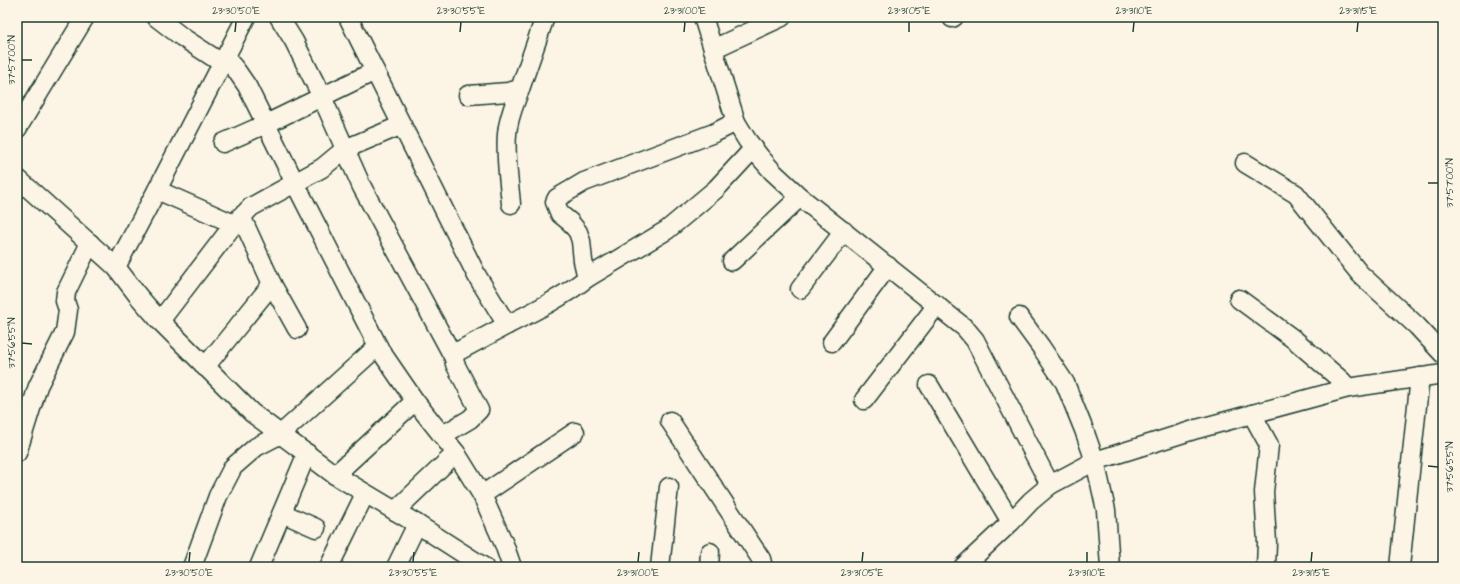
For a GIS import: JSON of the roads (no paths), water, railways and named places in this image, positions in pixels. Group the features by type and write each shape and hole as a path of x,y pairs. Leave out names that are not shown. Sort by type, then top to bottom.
{"street":[{"path":"17,129 86,17"},
{"path":"156,17 182,37 223,60 236,70 247,86 378,346 415,401 456,453 482,495 504,544 512,567"},
{"path":"116,267 246,17"},
{"path":"279,17 294,41 322,97 362,187 454,358 464,383 479,410 470,418 443,435"},
{"path":"348,17 477,276 507,325"},
{"path":"511,204 507,168 507,133 511,114 529,68 545,17"},
{"path":"703,17 736,122 754,148 773,172 800,197 965,328 975,340 1050,485"},
{"path":"713,49 782,17"},
{"path":"223,143 266,124 375,71"},
{"path":"468,95 508,92 520,89"},
{"path":"587,278 583,261 581,241 578,232 570,222 560,214 555,202 557,198 584,182 714,133 736,122"},
{"path":"160,321 237,220 251,206 322,168 345,149 402,125"},
{"path":"454,358 455,353 551,303 575,288 587,278 667,230 716,189 754,148"},
{"path":"1245,163 1296,194 1360,274 1417,326 1443,354"},
{"path":"17,178 116,267 160,321 252,413 336,475 417,524 474,564"},
{"path":"157,190 237,220 297,329"},
{"path":"732,262 800,197"},
{"path":"800,289 844,231"},
{"path":"17,453 38,386 65,332 68,310 65,301 66,292 90,244"},
{"path":"832,342 888,266"},
{"path":"205,367 272,284"},
{"path":"1239,298 1296,341 1348,388"},
{"path":"864,400 937,305"},
{"path":"1019,317 1065,384 1084,430 1095,461 1106,510 1110,567"},
{"path":"192,567 218,496 233,467 256,447 281,434 378,346"},
{"path":"963,567 1031,501 1050,485 1095,461 1197,429 1348,388 1443,374"},
{"path":"1400,567 1420,377"},
{"path":"930,385 1011,522"},
{"path":"336,475 415,401"},
{"path":"1252,414 1269,445 1264,492 1267,543 1266,567"},
{"path":"670,421 760,560 762,567"},
{"path":"482,495 575,432"},
{"path":"395,511 456,453"},
{"path":"259,567 307,454"},
{"path":"660,567 669,487"},
{"path":"329,567 366,494"},
{"path":"282,513 316,528"},
{"path":"396,567 417,524"}]}
